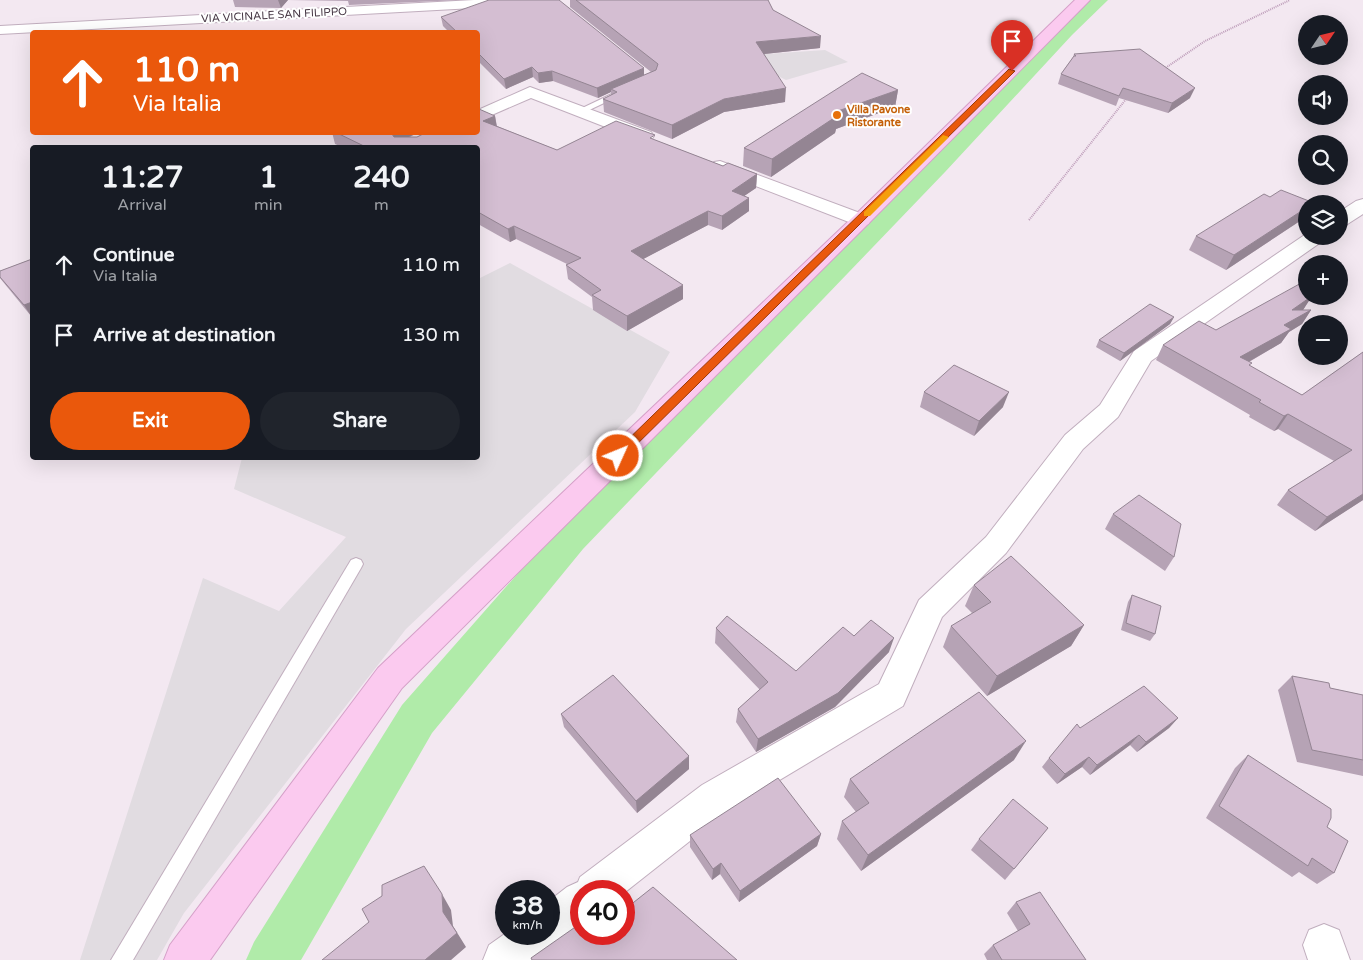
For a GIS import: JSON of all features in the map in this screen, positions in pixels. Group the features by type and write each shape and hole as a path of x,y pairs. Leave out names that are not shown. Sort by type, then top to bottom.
{"street":[{"path":"185,960 390,678 1083,0"},
{"name":"VIA VICINALE SAN FILIPPO","path":"0,30 554,1"},
{"path":"480,115 530,92 662,143"},
{"path":"707,160 860,220"},
{"path":"1348,215 1363,205"},
{"path":"608,880 715,798 891,695 930,609 996,545 1074,442 1109,411 1142,356 1304,245"},
{"path":"560,917 570,910"},
{"path":"504,960 524,945"}],"lane":[{"path":"580,111 626,91"},
{"path":"121,960 356,564"}],"path":[{"path":"1157,74 1205,41 1290,0"},
{"path":"1029,220 1092,138 1128,96"}],"shaded area":[{"path":"825,50 848,62 786,80 766,70 648,62"},
{"path":"510,263 670,352 635,412 406,629 184,913 157,960 80,960 203,578 279,611 346,537 234,489 241,460 480,460 480,278"}],"building":[{"path":"489,0 559,0 644,68 597,88 552,71 538,73 532,67 504,79 480,55 480,30 455,30 441,17"},
{"path":"576,0 768,0 773,10 821,36 756,42 786,88 724,99 672,125 603,99 617,92 611,89 656,70 658,64"},
{"path":"1140,49 1195,88 1172,103 1123,88 1119,96 1061,74 1074,56 1076,56 1074,54"},
{"path":"862,73 898,90 835,112 837,116 772,159 744,148"},
{"path":"480,109 495,116 483,121 557,150 616,121 655,135 650,138 723,166 728,163 757,174 732,191 749,198 722,216 708,211 631,251 683,285 627,316 592,295 601,290 566,265 581,258 514,226 508,229 480,213 480,145 362,145 341,135 417,137 421,135 480,135"},
{"path":"1281,190 1298,197 1298,213 1234,255 1196,236 1264,194 1270,197"},
{"path":"30,260 30,303 24,305 0,277 0,271"},
{"path":"1298,285 1299,305 1292,310 1311,310 1298,315 1298,317 1284,325 1291,329 1240,357 1252,363 1249,365 1302,395 1345,365 1348,365 1348,363 1363,352 1363,494 1327,517 1288,490 1352,450 1288,414 1284,416 1259,402 1261,400 1163,345 1199,321 1216,330"},
{"path":"1150,304 1174,317 1124,353 1099,340"},
{"path":"954,365 1009,392 979,421 924,392"},
{"path":"1139,495 1181,524 1174,557 1113,514"},
{"path":"1011,556 1084,625 997,676 951,626 991,602 974,585"},
{"path":"1132,595 1161,606 1155,634 1126,623"},
{"path":"727,616 796,671 843,627 854,636 871,620 894,638 838,693 758,739 738,709 768,682 716,628"},
{"path":"613,675 689,756 636,801 561,714"},
{"path":"1292,676 1329,683 1330,688 1363,695 1363,760 1312,750"},
{"path":"1144,686 1178,718 1146,742 1139,735 1097,765 1089,757 1065,774 1049,758 1077,724 1080,728"},
{"path":"979,692 1026,741 868,855 842,821 869,803 850,779"},
{"path":"1248,755 1331,809 1331,818 1327,827 1348,841 1334,873 1312,858 1308,866 1219,806"},
{"path":"778,778 821,834 740,891 721,863 713,869 690,835"},
{"path":"1013,799 1048,828 1014,869 979,839"},
{"path":"424,866 442,894 443,912 457,933 425,960 322,960 369,922 362,909 382,896 382,885"},
{"path":"653,887 737,960 532,960 531,958 550,945 560,945 560,938 570,931 570,945 635,945 635,901"},
{"path":"1040,892 1086,960 1002,960 993,945 1030,924 1016,902"}],"waterway":[{"path":"272,960 417,719 570,539 937,167 1066,31 1100,0"}],"slow traffic":[{"path":"867,214 945,137"}],"place":[{"name":"Villa Pavone Ristorante","path":"837,115"}],"route":[{"path":"618,456 1012,71"}]}
